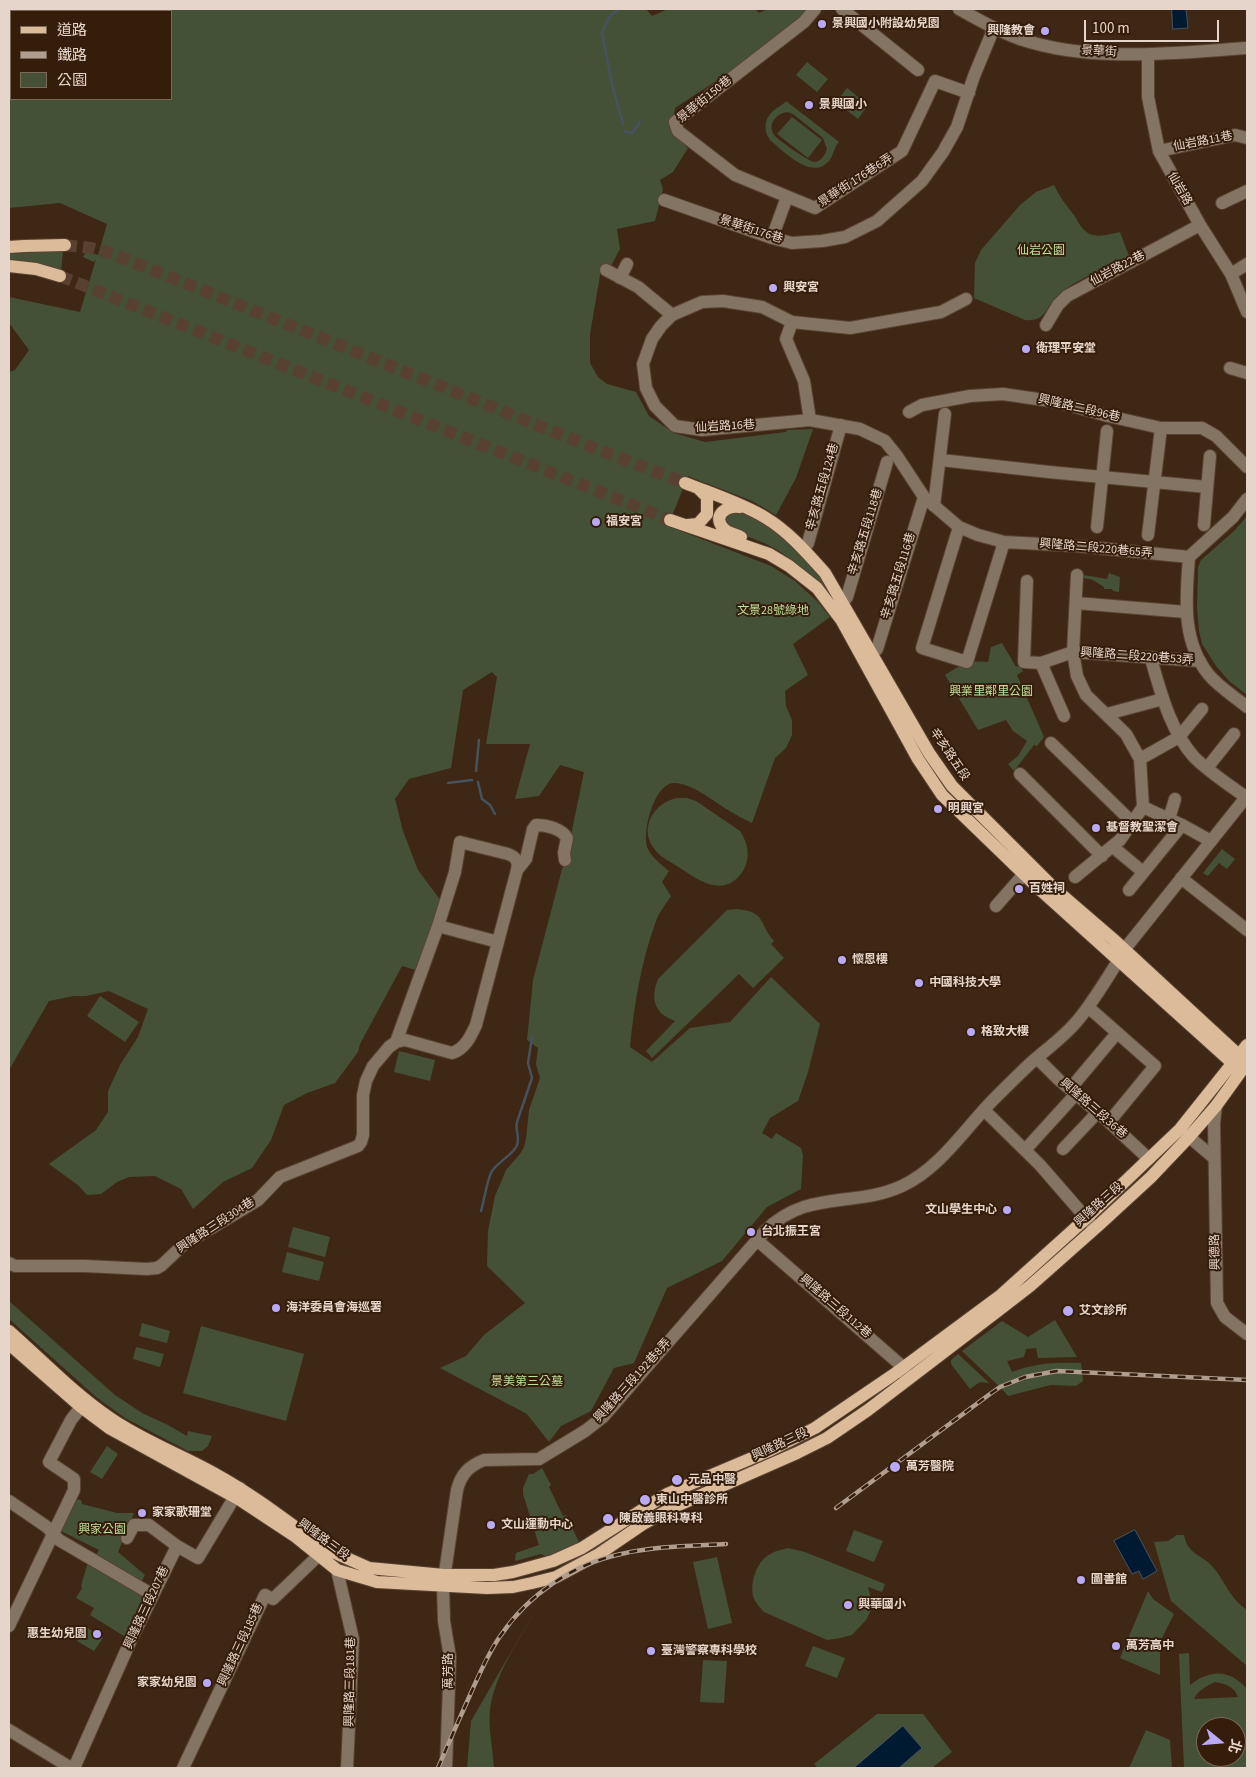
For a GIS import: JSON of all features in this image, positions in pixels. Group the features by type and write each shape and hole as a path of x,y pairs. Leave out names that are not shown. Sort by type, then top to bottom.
{"main road":[{"path":"9,247 65,245"},
{"path":"9,266 36,269 60,276"},
{"name":"辛亥路五段","path":"684,483 747,508 766,518 804,549 825,573 929,753 952,786 1122,956"},
{"path":"685,525 698,524 707,514 707,497 698,488"},
{"path":"747,508 728,507 723,510 720,522 722,527 728,532 751,540 762,552"},
{"name":"辛亥路五段","path":"670,520 762,552 789,566 817,588 842,621 918,759 942,795 1024,874 1122,956 1243,1065"},
{"path":"1243,1065 1247,1045"},
{"name":"興隆路三段","path":"905,1373 1001,1295 1149,1159 1185,1133 1216,1106 1243,1065"},
{"name":"興隆路三段","path":"9,1331 84,1398 108,1416 237,1492 321,1552 337,1570 377,1582 443,1581 513,1572 553,1561 582,1548 667,1494 771,1450 815,1428 905,1373 954,1346 1022,1292 1151,1177 1185,1133 1243,1065"},
{"name":"興隆路三段","path":"9,1344 81,1407 120,1435 237,1492"},
{"name":"興隆路三段","path":"321,1552 369,1568 443,1581"}],"street":[{"name":"景華街150巷","path":"787,197 735,175 678,131 675,122 804,22 816,9"},
{"path":"842,9 918,70"},
{"name":"景華街","path":"959,9 992,27 1022,40 1050,47 1098,53 1148,54 1247,48"},
{"name":"景華街176巷","path":"664,200 772,238 792,243 845,237 876,221 922,181 935,164 957,127 974,76 991,35 992,27"},
{"name":"仙岩路","path":"1148,54 1148,97 1159,151 1200,225 1231,274 1247,312"},
{"name":"景華街 176巷6弄","path":"787,197 815,208 902,151 935,81 969,93"},
{"name":"仙岩路11巷","path":"1159,151 1236,135 1247,138"},
{"path":"1222,203 1247,191"},
{"path":"772,238 787,197"},
{"name":"仙岩路22巷","path":"1046,325 1058,305 1067,296 1200,225"},
{"path":"620,278 627,264"},
{"path":"1231,274 1247,264"},
{"path":"606,270 638,287 672,315"},
{"name":"仙岩路16巷","path":"810,420 702,430 675,426 655,406 646,388 644,364 652,339 672,315 702,302 722,301 762,306 792,322 850,328 940,312 966,299"},
{"path":"792,322 786,339 804,381 810,420 860,429 885,441 924,497 934,506"},
{"path":"1230,368 1247,373"},
{"name":"興隆路二段96巷","path":"908,412 922,405 970,396 1004,394 1058,402 1161,428 1202,428 1216,436 1247,467"},
{"path":"934,506 945,414"},
{"name":"辛亥路五段124巷","path":"804,549 808,543 841,425"},
{"path":"1148,535 1161,428"},
{"name":"興隆路二段96巷","path":"1096,527 1106,432"},
{"path":"1204,525 1210,456"},
{"path":"941,460 1207,486"},
{"name":"辛亥路五段118巷","path":"843,602 847,597 887,462"},
{"name":"辛亥路五段116巷","path":"872,653 877,649 924,497"},
{"path":"1247,498 1233,516 1189,557 1186,612 1191,644 1200,661 1209,675 1247,707"},
{"name":"興隆路二段220巷65弄","path":"934,506 959,528 1004,542 1078,546 1189,557"},
{"path":"959,528 922,648 967,662 1004,542"},
{"name":"興隆路二段220巷53弄","path":"1077,574 1073,652 1077,676 1086,695 1126,734 1140,759"},
{"path":"1027,581 1024,662 1041,662 1064,716"},
{"path":"1076,603 1186,612"},
{"name":"興隆路二段220巷53弄","path":"1041,662 1073,652 1150,659 1200,661"},
{"path":"1150,659 1163,699 1179,737 1194,757 1247,797"},
{"path":"1107,714 1163,699"},
{"path":"1075,877 1120,840 1143,807 1140,759 1179,737 1202,709"},
{"path":"1207,768 1234,734"},
{"path":"1051,743 1132,822"},
{"path":"1020,774 1102,856"},
{"name":"興隆路三段192巷8弄","path":"443,1581 457,1490 464,1472 476,1463 484,1460 522,1460 543,1457 603,1417 757,1240 776,1220 786,1213 800,1207 892,1190 930,1168 984,1110 1071,1028 1181,878 1247,797"},
{"path":"1169,819 1175,799"},
{"path":"1143,807 1182,825 1211,842"},
{"path":"396,1042 405,1040 447,1053 456,1052 461,1049 476,1025 517,870 526,859 533,829 536,825 559,830 564,833 567,838 564,853 565,860"},
{"path":"1129,890 1182,825"},
{"name":"興隆路三段304巷","path":"9,1263 15,1266 157,1268 184,1245 258,1200 280,1177 358,1146 363,1135 363,1095 366,1081 372,1066 396,1042 453,880 460,842 513,856 517,861 517,870"},
{"path":"1113,846 1143,872"},
{"path":"996,906 1024,874"},
{"path":"1181,878 1247,930"},
{"path":"438,926 498,942"},
{"path":"1088,1007 1155,1066 1109,1122"},
{"path":"1025,1150 1073,1092 1117,1032"},
{"name":"興隆路三段36巷","path":"1037,1058 1149,1159"},
{"name":"興德路","path":"1216,1106 1214,1158 1217,1303 1225,1316 1247,1334"},
{"path":"984,1110 1025,1150 1095,1228"},
{"path":"1063,1149 1098,1112"},
{"path":"1185,1133 1214,1158"},
{"name":"興隆路三段112巷","path":"757,1240 905,1373"},
{"path":"9,1626 74,1490 74,1479 49,1462 70,1420 81,1407"},
{"path":"126,1538 134,1525 149,1525 177,1546 198,1558 237,1492"},
{"path":"9,1501 48,1527 59,1540 153,1595"},
{"name":"興隆路三段207巷","path":"73,1768 177,1546"},
{"name":"興隆路三段185巷","path":"183,1768 265,1595 273,1598 321,1552"},
{"name":"興隆路三段181巷","path":"337,1570 353,1639 347,1768"},
{"name":"萬芳路","path":"443,1581 444,1621 450,1657 446,1768"},
{"path":"9,1730 73,1768"}],"green space":[{"path":"646,9 652,16 668,9 755,9 759,13 768,9 810,9 797,23 731,71 675,108 672,131 688,148 673,172 660,180 663,189 655,221 617,229 620,249 610,268 602,264 590,334 590,363 598,377 607,384 636,392 649,416 674,433 705,442 786,432 787,430 813,429 796,478 776,515 752,501 688,476 668,526 771,566 795,581 818,602 830,617 793,644 808,675 785,691 786,706 792,720 792,735 786,748 775,758 752,823 695,789 681,784 667,785 655,800 648,822 646,842 652,855 669,871 662,882 671,896 656,920 650,939 636,1000 630,1047 652,1062 690,1028 730,1022 771,977 820,1024 808,1072 798,1101 770,1118 762,1133 772,1139 776,1133 801,1148 803,1155 801,1189 767,1207 722,1261 667,1288 634,1363 614,1368 591,1411 561,1426 549,1442 527,1414 440,1368 466,1356 484,1335 525,1303 487,1266 488,1231 495,1196 506,1170 524,1147 529,1110 540,1078 536,1064 538,1048 527,1040 533,980 571,835 584,772 560,765 539,796 515,799 530,744 486,744 497,677 492,672 463,690 451,768 409,779 395,799 403,831 418,870 441,901 416,970 402,966 360,1044 358,1052 335,1083 307,1093 284,1105 271,1140 252,1168 223,1182 193,1209 181,1189 155,1176 129,1177 117,1182 101,1194 87,1195 79,1186 49,1164 96,1130 108,1112 108,1091 120,1065 138,1037 148,1009 109,991 49,1001 9,1070 9,372 15,370 29,350 9,323 9,297 80,312 96,259 94,262 83,257 86,251 98,255 107,224 60,203 9,208 9,70 10,100 172,100 172,10 44,10"},
{"path":"807,62 828,79 817,92 796,75"},
{"path":"847,88 868,105 858,119 836,102"},
{"path":"786,101 839,142 830,160 821,167 814,168 798,162 770,140 766,132 766,121 770,114","holes":["783,113 793,114 823,138 827,149 819,161 814,162 806,158 774,135 772,131 774,120"]},
{"path":"792,117 822,140 808,158 777,134"},
{"name":"仙岩公園","path":"1054,185 1060,197 1084,230 1098,236 1120,232 1129,256 1064,290 1037,319 1025,320 974,298 975,263 981,250 1020,205 1036,192"},
{"path":"63,251 61,272 40,265 9,260 9,253"},
{"path":"737,509 760,521 799,550 821,575 843,613 792,560 772,547 741,534 730,527 725,522 726,515"},
{"path":"1247,516 1247,695 1229,681 1216,666 1202,644 1197,608 1198,567 1201,560 1234,531"},
{"path":"1109,573 1120,577 1119,592 1112,589 1104,589 1104,587 1093,580 1084,578 1084,575 1107,579"},
{"name":"興業里鄰里公園","path":"1002,643 1016,667 1019,665 1023,671 1017,675 1044,737 1037,746 1034,745 1014,771 1008,764 1018,756 1027,741 1013,731 1006,720 978,730 945,675 965,664 988,662 991,647"},
{"path":"687,798 696,801 740,831 747,846 748,856 743,871 736,879 720,886 712,885 696,878 658,854 649,839 649,824 656,810 669,800"},
{"path":"1222,849 1235,859 1227,869 1219,863 1208,876 1203,873"},
{"path":"727,910 747,910 761,919 774,941 771,944 784,958 753,988 739,974 652,1058 646,1051 675,1021 666,1017 656,1006 654,993 658,979"},
{"path":"100,996 139,1022 125,1042 87,1016"},
{"path":"399,1051 435,1060 430,1081 394,1072"},
{"path":"293,1227 330,1237 325,1257 288,1247"},
{"path":"287,1252 324,1262 319,1281 282,1272"},
{"path":"9,1301 115,1395 142,1413 187,1436 188,1431 212,1436 208,1446 202,1451 188,1451 125,1418 96,1397 9,1319"},
{"path":"1055,1320 1077,1357 1038,1358 1036,1348 1026,1349 1024,1357 1007,1361 1012,1372 1046,1364 1081,1363 1083,1381 1076,1386 1051,1385 1008,1396 962,1351 1002,1321 1028,1337"},
{"path":"142,1323 170,1331 167,1343 139,1336"},
{"path":"201,1326 304,1354 286,1421 183,1393"},
{"path":"136,1347 164,1354 160,1367 133,1359"},
{"path":"958,1354 989,1383 980,1382 970,1389 951,1364 951,1360"},
{"path":"107,1446 118,1454 102,1479 90,1472"},
{"path":"542,1468 563,1516 566,1515 579,1542 548,1557 541,1554 515,1561 516,1553 539,1545 523,1494 523,1488 529,1474 533,1474"},
{"name":"興家公園","path":"75,1499 81,1500 82,1504 117,1513 134,1513 118,1552 145,1575 140,1584 96,1555 99,1550 61,1531"},
{"path":"854,1530 883,1541 874,1562 846,1551"},
{"path":"1177,1535 1184,1535 1190,1549 1210,1564 1235,1599 1247,1610 1247,1666 1171,1601 1154,1542 1168,1541"},
{"path":"788,1548 805,1552 885,1584 882,1592 868,1587 871,1598 871,1610 866,1620 852,1635 827,1640 764,1612 757,1604 752,1587 757,1568 764,1558"},
{"path":"717,1557 732,1623 708,1629 693,1562"},
{"name":"興家公園","path":"88,1562 147,1596 127,1638 90,1615 94,1608 76,1598 82,1588"},
{"path":"1148,1591 1153,1599 1174,1614 1160,1642 1160,1675 1120,1658"},
{"path":"533,1614 507,1660 492,1697 490,1723 494,1768 467,1768 471,1721"},
{"path":"86,1627 103,1638 94,1651 77,1641"},
{"path":"813,1646 845,1658 837,1678 805,1666"},
{"path":"1189,1653 1190,1685 1205,1676 1220,1674 1234,1678 1247,1689 1247,1768 1184,1768 1179,1654","holes":["1215,1682 1234,1690 1238,1697 1194,1699 1200,1691"]},
{"path":"703,1660 727,1661 724,1703 700,1702"},
{"path":"877,1714 923,1714 952,1752 932,1768 818,1768 814,1764"},
{"path":"1146,1730 1170,1740 1172,1768 1129,1768"}],"water":[{"path":"1172,9 1186,9 1188,28 1173,29"},
{"path":"1135,1530 1157,1571 1143,1579 1139,1571 1132,1574 1114,1541"},
{"path":"903,1726 922,1748 899,1768 854,1768"}],"waterway":[{"path":"619,9 609,17 602,33 612,84 623,124"},
{"path":"624,131 632,133 640,122"},
{"path":"476,771 479,740"},
{"path":"448,783 472,780"},
{"path":"478,782 482,799 490,805 495,814"},
{"path":"481,1211 488,1181 493,1169 517,1145 517,1122 532,1078 528,1063 532,1037"}],"tunnel":[{"path":"65,245 91,248 113,254 685,483"},
{"path":"60,276 670,520"}],"railway":[{"path":"836,1508 1000,1387 1025,1377 1057,1371 1247,1380"},
{"path":"438,1768 492,1649 512,1620 538,1594 569,1573 586,1565 621,1554 647,1549 726,1544"}],"place":[{"name":"景興國小附設幼兒園","path":"822,24"},
{"name":"興隆教會","path":"1045,31"},
{"name":"景興國小","path":"809,105"},
{"name":"興安宮","path":"773,288"},
{"name":"衛理平安堂","path":"1026,349"},
{"name":"福安宮","path":"596,522"},
{"name":"明興宮","path":"938,809"},
{"name":"基督教聖潔會","path":"1096,828"},
{"name":"百姓祠","path":"1019,889"},
{"name":"懷恩樓","path":"842,960"},
{"name":"中國科技大學","path":"919,983"},
{"name":"格致大樓","path":"971,1032"},
{"name":"文山學生中心","path":"1007,1210"},
{"name":"台北振王宮","path":"751,1232"},
{"name":"海洋委員會海巡署","path":"276,1308"},
{"name":"艾文診所","path":"1068,1311"},
{"name":"萬芳醫院","path":"895,1467"},
{"name":"元品中醫","path":"677,1480"},
{"name":"東山中醫診所","path":"645,1500"},
{"name":"家家歌珊堂","path":"142,1513"},
{"name":"陳啟義眼科專科","path":"608,1519"},
{"name":"文山運動中心","path":"491,1525"},
{"name":"圖書館","path":"1081,1580"},
{"name":"興華國小","path":"848,1605"},
{"name":"惠生幼兒園","path":"97,1634"},
{"name":"萬芳高中","path":"1116,1646"},
{"name":"臺灣警察專科學校","path":"651,1651"},
{"name":"家家幼兒園","path":"207,1683"}],"park label":[{"name":"文景28號綠地","path":"773,611"},
{"name":"景美第三公墓","path":"527,1382"}]}
